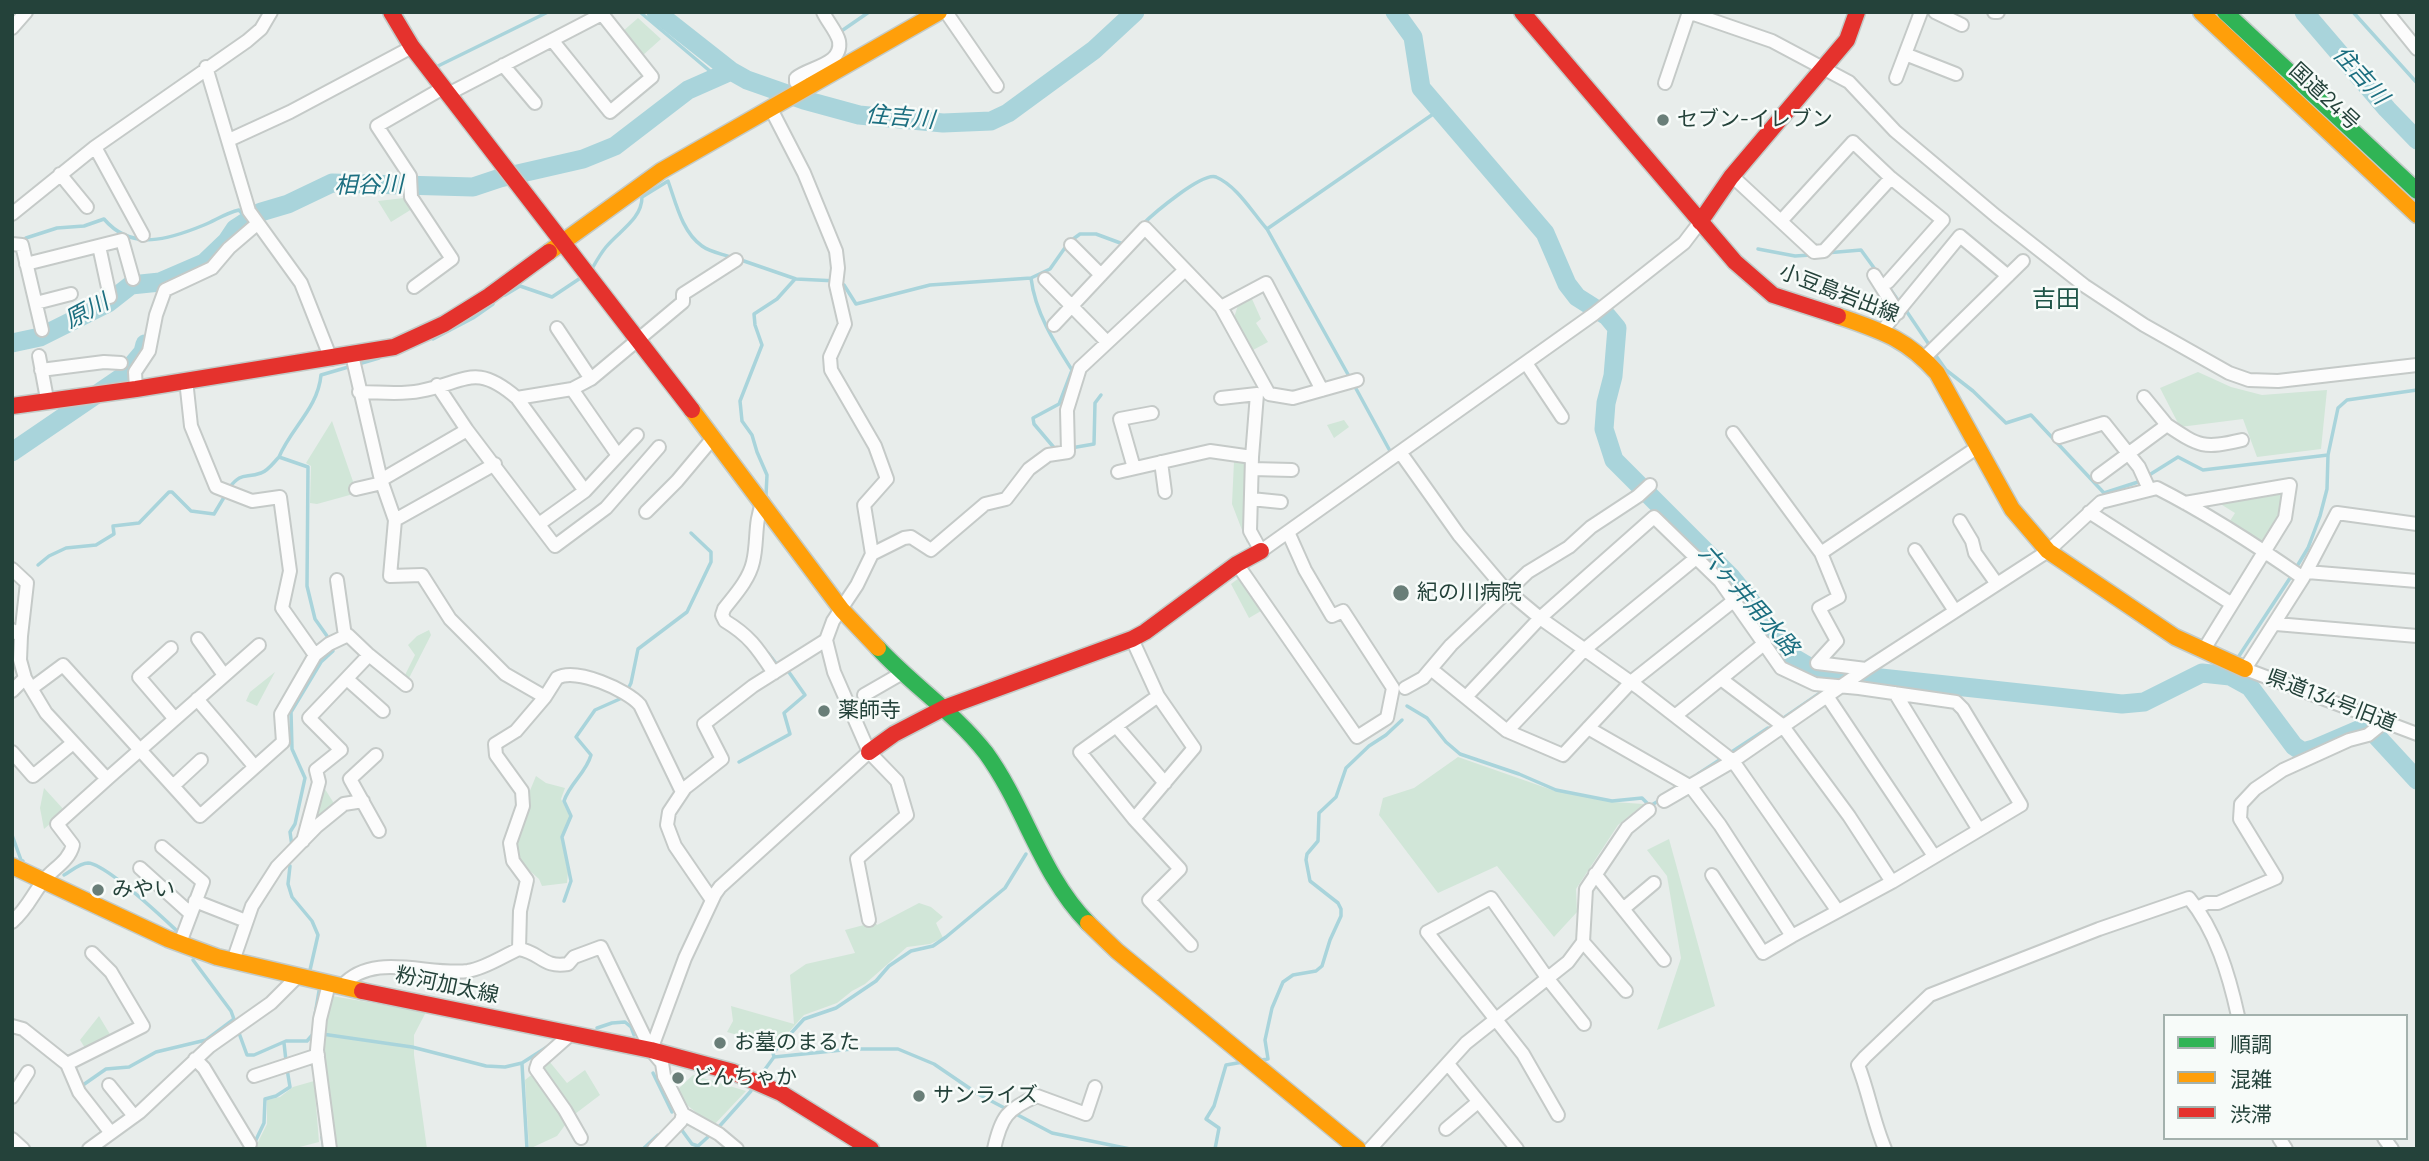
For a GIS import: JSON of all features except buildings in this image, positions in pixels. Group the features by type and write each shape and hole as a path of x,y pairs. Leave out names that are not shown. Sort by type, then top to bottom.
{"main road":[{"path":"391,12 412,47 445,91 763,502 842,610 884,655 944,708 984,751 1008,786 1060,890 1084,920 1117,951 1358,1149"},
{"path":"12,406 331,359 394,347 444,324 489,296 662,171 939,12"},
{"name":"小豆島岩出線","path":"1522,12 1700,222 1757,283 1773,295 1882,331 1930,352 1937,373 2012,509 2048,551 2175,638 2245,669"},
{"path":"1700,222 1732,176 1847,40 1857,12"},
{"name":"国道24号","path":"2201,12 2417,215"},
{"name":"国道24号","path":"2225,12 2417,191"},
{"path":"869,752 894,734 944,708 1132,639 1237,564 1261,551"},
{"name":"粉河加太線","path":"12,866 180,943 233,961 335,985 651,1049 733,1072 781,1093 871,1149"}],"street":[{"path":"12,28 26,12"},
{"path":"12,214 94,147 247,41 261,29 271,12"},
{"path":"807,88 796,82 796,78 831,61 838,52 839,40 823,12"},
{"path":"946,12 996,86"},
{"path":"1665,83 1688,12 1727,19 1849,82 1895,131 2085,286 2144,326 2229,373 2249,380 2278,381 2417,365"},
{"path":"1896,78 1921,12"},
{"path":"1935,12 1962,24"},
{"path":"2387,12 2417,49"},
{"path":"414,287 452,258 411,197 410,176 377,127 602,15 652,77 610,112 552,40"},
{"path":"229,140 290,112 412,47"},
{"path":"1905,54 1956,74"},
{"path":"503,65 535,103"},
{"path":"206,67 249,211 301,284 331,359"},
{"path":"771,109 804,173 836,251 837,281 845,324 830,356 831,370 875,446 887,479 864,505 872,554"},
{"path":"1781,221 1853,142 1891,178 1943,220 1888,282"},
{"path":"94,147 143,235"},
{"path":"60,174 87,207"},
{"path":"1732,176 1814,252 1824,251 1891,178"},
{"path":"1221,398 1257,394 1250,531 1261,551 1594,314 1684,243 1700,222"},
{"path":"136,388 135,372 149,351 156,315 165,290 212,268 229,248 257,224"},
{"path":"1054,325 1146,228 1221,307 1269,394 1293,398 1357,380"},
{"path":"1882,331 1960,236 2008,276"},
{"path":"26,264 122,240 134,279"},
{"path":"12,244 22,245 42,330"},
{"path":"1071,245 1101,275"},
{"path":"99,246 110,297"},
{"path":"517,398 572,389 591,379 683,302 683,295 736,260"},
{"path":"1930,352 2023,261"},
{"path":"869,920 856,859 907,816 897,781 869,752 834,672 826,640 833,621 842,610 872,554 904,537 911,537 931,550 985,504 1006,499 1029,469 1048,455 1068,453 1067,410 1080,368 1185,270"},
{"path":"1874,275 1901,308"},
{"path":"1045,279 1107,342"},
{"path":"1221,307 1266,283 1322,390"},
{"path":"36,303 72,294"},
{"path":"557,328 591,379"},
{"path":"352,355 381,481 395,520 390,576 422,575 450,619 505,674 545,697"},
{"path":"47,399 40,363 121,363"},
{"path":"1526,363 1562,417"},
{"path":"359,392 419,391 477,376 499,383 517,398 585,491"},
{"path":"186,380 191,426 216,487 252,501 280,497 290,571 282,608 315,655"},
{"path":"437,385 467,430 555,546 606,509 659,447"},
{"path":"572,389 617,454"},
{"path":"2144,397 2166,425 2190,440 2211,447 2242,440"},
{"path":"1134,468 1120,419 1152,413"},
{"path":"2059,437 2104,423 2145,482 2185,503 2299,573 2417,581"},
{"path":"2098,475 2166,425"},
{"path":"356,489 381,481 467,430"},
{"path":"1733,433 1821,553 1839,597 1819,608 1837,641 1817,663 1866,669"},
{"path":"538,524 585,491 637,435"},
{"path":"646,512 677,481 713,438"},
{"path":"1821,553 1978,447"},
{"path":"1118,472 1210,451 1252,463 1292,470"},
{"path":"1400,452 1459,535 1492,576 1509,592 1539,618 1631,682 1733,761 1838,910"},
{"path":"1161,462 1165,492"},
{"path":"395,520 495,464"},
{"path":"1664,801 1733,761 1866,669 2048,551 2101,502 2145,482"},
{"path":"1405,688 1423,678 1451,645 1528,572 1569,547 1591,527 1650,485"},
{"path":"2185,503 2290,485 2285,518 2203,651"},
{"path":"1251,499 1281,502"},
{"path":"763,502 759,511 754,562 722,615 724,621 743,632 754,643 774,673"},
{"path":"2090,512 2232,604"},
{"path":"2245,669 2276,624 2299,573 2337,513 2417,524"},
{"path":"1466,697 1539,618 1654,517 1720,581 1732,602 1781,668 1815,684 1955,702 1963,709 2021,805 1892,882 1763,953 1712,875"},
{"path":"1960,521 1972,541 1975,553 1997,584"},
{"path":"1237,564 1357,737 1387,718 1393,688 1343,611 1332,616 1305,570 1288,531"},
{"path":"1914,550 1955,611"},
{"path":"1507,731 1585,649 1696,558"},
{"path":"12,569 27,583 17,633 20,660 29,683 46,713 107,779"},
{"path":"337,580 345,636"},
{"path":"1431,669 1507,731 1563,755 1631,682 1732,602"},
{"path":"2276,624 2417,636"},
{"path":"12,691 63,665 200,816 283,743 281,714 315,655 328,644 348,635 406,685"},
{"path":"198,639 224,676"},
{"path":"1132,639 1158,696 1194,748 1134,819"},
{"path":"712,900 675,846 667,825 669,812 685,788 722,759 704,724 753,686 826,640"},
{"path":"1675,716 1765,643"},
{"path":"12,922 28,906 44,880 71,853 73,845 57,824 259,645"},
{"path":"171,648 139,677 174,719"},
{"path":"303,841 319,782 316,770 341,750 309,718 369,655"},
{"name":"県道134号旧道","path":"2245,669 2376,729 2417,734"},
{"path":"863,695 904,672"},
{"path":"519,949 520,911 527,880 513,861 510,843 523,806 522,791 496,755 495,744 516,731 545,697 557,678 573,674 588,677 634,699 640,705 682,792"},
{"path":"347,679 383,711"},
{"path":"1721,679 1783,725 1849,816 1892,882"},
{"path":"1895,693 1979,830"},
{"path":"1827,695 1934,856"},
{"path":"1158,696 1080,752 1134,819 1180,869 1149,900 1191,945"},
{"path":"197,699 255,767"},
{"path":"1116,726 1165,783"},
{"path":"1588,728 1691,787 1720,825 1791,936"},
{"path":"2197,908 2207,903 2218,903 2276,878 2240,820 2241,804 2255,789 2283,770 2376,729"},
{"path":"12,752 33,776 73,743"},
{"path":"651,1049 685,958 720,887 869,752"},
{"path":"376,755 350,779 379,831"},
{"path":"173,786 201,760"},
{"path":"233,961 251,906 277,867 344,804 363,801"},
{"path":"1370,1149 1466,1043 1568,962 1583,942 1586,889 1627,828 1649,810"},
{"path":"162,847 203,881 180,943"},
{"path":"139,868 193,907 246,921"},
{"path":"1595,874 1664,960"},
{"path":"1623,909 1654,883"},
{"path":"1558,1115 1523,1054 1427,932 1491,898 1548,979 1584,1024"},
{"path":"1885,1149 1874,1123 1858,1065 1930,995 2099,929 2189,898 2197,908 2229,972 2238,1014"},
{"path":"1583,942 1626,991"},
{"path":"330,1149 318,1055 319,1034 335,985 353,975 373,969 405,967 438,973 473,970 519,949 537,954 543,961 556,966 568,964 574,957 601,947 651,1049 662,1063 664,1076 682,1114 681,1121 654,1149"},
{"path":"67,1064 143,1026 111,972 92,953"},
{"path":"89,1149 134,1116 209,1046 271,1003 298,976"},
{"path":"12,1026 23,1029 67,1064 79,1093 111,1133"},
{"path":"572,1033 538,1063 536,1069 581,1138"},
{"path":"254,1076 318,1055"},
{"path":"195,1059 204,1068 250,1144"},
{"path":"1448,1064 1517,1149"},
{"path":"12,1097 28,1072"},
{"path":"109,1084 134,1116"},
{"path":"994,1149 1000,1123 1020,1103 1037,1096 1086,1114 1095,1087"},
{"path":"1446,1129 1478,1102"},
{"path":"682,1114 719,1134 737,1149"},
{"path":"12,1139 23,1149"}],"green space":[{"path":"638,18 661,39 642,56 622,32"},
{"path":"404,198 412,209 391,222 378,201"},
{"path":"1252,299 1261,319 1256,323 1268,342 1253,350 1234,318 1238,305"},
{"path":"2198,372 2231,387 2262,395 2327,390 2321,449 2257,457 2243,419 2180,427 2160,388"},
{"path":"1344,420 1349,427 1334,438 1327,425"},
{"path":"332,421 357,493 317,504 310,503 311,466 306,463"},
{"path":"1234,461 1247,464 1247,543 1232,504"},
{"path":"2284,490 2281,517 2265,543 2260,545 2228,524 2235,513 2214,500"},
{"path":"1239,578 1261,611 1249,618 1231,584"},
{"path":"429,630 431,635 407,682 403,679 415,655 408,645"},
{"path":"275,672 257,706 246,701 250,692"},
{"path":"1458,757 1555,791 1613,802 1644,804 1618,825 1576,889 1577,912 1554,937 1497,866 1438,893 1379,815 1383,798 1414,788"},
{"path":"536,776 546,783 565,788 561,799 570,817 561,837 568,872 567,883 542,886 539,879 520,862 515,846 530,804 529,793"},
{"path":"323,786 335,805 311,828"},
{"path":"44,788 65,811 44,829 40,808"},
{"path":"1669,839 1715,1006 1657,1030 1681,958 1667,876 1647,850"},
{"path":"919,903 931,907 943,917 936,923 943,938 930,944 907,947 865,984 837,1003 804,1015 776,1046 727,1032 733,1021 731,1006 794,1024 790,975 806,964 855,953 845,930 875,922 877,925"},
{"path":"332,996 426,1012 414,1035 414,1055 427,1149 333,1149 320,1050 323,1020"},
{"path":"99,1016 111,1036 85,1048 80,1040"},
{"path":"549,1061 567,1083 585,1070 600,1095 571,1117 557,1136 529,1149 525,1080"},
{"path":"693,1075 746,1091 713,1126 687,1105 676,1091"},
{"path":"314,1081 319,1142 292,1149 255,1148 267,1124 267,1100 280,1097 293,1087"}],"waterway":[{"path":"438,66 548,12"},
{"path":"640,12 717,77"},
{"name":"住吉川","path":"656,12 731,71 747,80 859,115 943,123 991,121 1008,113 1094,50 1135,12"},
{"path":"840,32 869,12"},
{"name":"六ヶ井用水路","path":"1395,12 1413,37 1421,88 1545,233 1567,284 1577,297 1607,316 1617,328 1613,376 1606,403 1604,429 1614,460 1731,577 1762,615 1779,644 1794,658 1816,671 2122,704 2144,702 2202,673 2230,676 2250,687 2294,746 2303,752 2363,728 2370,729 2417,780"},
{"name":"住吉川","path":"2304,12 2417,140"},
{"path":"2353,12 2417,83"},
{"name":"相谷川","path":"12,343 40,337 108,303 131,285 160,282 204,263 227,241 235,229 261,212 288,204 332,183 473,187 583,159 615,146 688,90 731,71"},
{"path":"1142,225 1189,187 1209,177 1216,177 1237,193 1267,229 1439,110"},
{"path":"593,267 606,247 634,218 642,197 668,181 689,233 709,250 733,258"},
{"path":"26,238 57,228 84,226 104,219 127,236 152,240 178,235 239,210 248,221"},
{"path":"1267,229 1350,378"},
{"path":"741,260 796,279 837,281 844,285 856,304 930,285 1031,278 1050,269 1069,242 1080,234 1096,234 1125,243"},
{"path":"1758,249 1795,256 1811,255"},
{"path":"1826,253 1861,250 1877,272"},
{"path":"1031,278 1041,315 1072,370 1059,404 1033,418 1034,424 1056,450"},
{"path":"505,295 520,286 552,297 579,279"},
{"path":"766,495 767,475 752,435 742,421 740,401 762,345 754,314 777,299 795,279"},
{"path":"1890,289 1900,303"},
{"path":"433,339 493,304"},
{"path":"1905,309 1930,346"},
{"name":"相谷川","path":"12,452 122,377 143,352 145,344"},
{"path":"1934,353 1946,370 1973,391 2006,423 2031,415 2104,493 2138,482 2178,457 2203,470 2328,455"},
{"path":"327,636 315,619 307,586 308,467 279,457 310,408 321,375 379,358"},
{"path":"1354,385 1390,451"},
{"path":"2296,568 2308,548 2320,516 2327,489 2328,455 2338,408 2347,400 2417,390"},
{"path":"1071,448 1094,444 1095,403 1101,395"},
{"path":"229,488 241,477 264,472 279,457"},
{"path":"38,565 66,548 96,545 114,534 113,526 139,523 169,492 191,511 214,514 226,494"},
{"path":"627,691 638,649 687,612 711,562 711,552 691,533"},
{"path":"2237,659 2292,575"},
{"path":"292,846 290,832 295,824 305,778 292,749 291,712 321,662 333,651"},
{"path":"768,653 778,666"},
{"path":"739,762 790,734 784,713 805,695 786,668"},
{"path":"1785,717 1820,693"},
{"path":"564,901 571,881 562,837 571,816 564,801 591,755 576,737 595,710 622,698"},
{"path":"1407,706 1427,718 1446,742 1460,754 1556,790 1612,801 1642,798 1650,806 1660,800"},
{"path":"1261,1060 1268,1059 1265,1040 1272,1008 1283,982 1293,975 1316,971 1322,966 1341,916 1338,903 1310,881 1306,860 1307,854 1318,841 1319,813 1336,797 1346,768 1402,720"},
{"path":"1730,753 1768,728"},
{"path":"1698,774 1724,757"},
{"path":"12,835 23,861"},
{"path":"774,1057 773,1053 804,1019 836,1008 876,981 889,966 911,951 933,946 946,937 1005,888 1026,854"},
{"path":"64,875 85,863 96,866 133,892 176,930"},
{"path":"290,866 288,884 292,897 312,921 318,935 310,970"},
{"path":"193,960 231,1011 247,1055 254,1055 286,1041 307,1041 314,1033"},
{"path":"315,1015 319,991"},
{"path":"83,1085 106,1069 129,1067 156,1052 206,1040 234,1019"},
{"path":"597,1028 625,1022 634,1035"},
{"path":"322,1034 412,1047 486,1066 505,1067 522,1063 547,1047"},
{"path":"284,1043 286,1061"},
{"path":"763,1072 774,1057 852,1049 898,1049 934,1064 978,1094 1052,1133 1130,1149"},
{"path":"1215,1149 1219,1128 1206,1119 1214,1106 1226,1065 1243,1062"},
{"path":"522,1064 527,1149"},
{"path":"254,1144 264,1123 265,1099 290,1087 287,1069"},
{"path":"653,1073 672,1112"},
{"path":"717,1129 751,1091"},
{"path":"681,1129 692,1144 698,1146 709,1136"},
{"path":"643,1149 658,1135"},
{"path":"322,1137 324,1149"}],"traffic: fast":[{"path":"2225,12 2417,191"},
{"path":"878,648 961,725 986,753 1000,774 1058,884 1088,923"}],"traffic: slow":[{"path":"549,252 661,171 939,12"},
{"path":"2201,12 2417,215"},
{"path":"1838,316 1892,337 1914,351 1937,373 2012,509 2048,551 2175,637 2245,669"},
{"path":"692,410 842,610 878,648"},
{"path":"12,866 168,939 217,957 362,991"},
{"path":"1088,923 1117,951 1358,1149"}],"traffic: jam":[{"path":"391,12 412,47 692,410"},
{"path":"1522,12 1735,262 1773,295 1838,316"},
{"path":"1700,222 1731,177 1847,40 1857,12"},
{"path":"12,406 136,389 394,347 444,324 489,296 549,252"},
{"path":"869,752 894,734 944,708 1132,639 1237,564 1261,551"},
{"path":"362,991 651,1050 733,1072 781,1093 871,1149"}],"place":[{"name":"セブン-イレブン","path":"1663,120"},
{"name":"紀の川病院","path":"1401,593"},
{"name":"薬師寺","path":"824,711"},
{"name":"みやい","path":"98,890"},
{"name":"お墓のまるた","path":"720,1043"},
{"name":"どんちゃか","path":"678,1078"},
{"name":"サンライズ","path":"919,1096"}],"district":[{"name":"吉田","path":"2056,300"}],"water label":[{"name":"原川","path":"87,312"}]}
